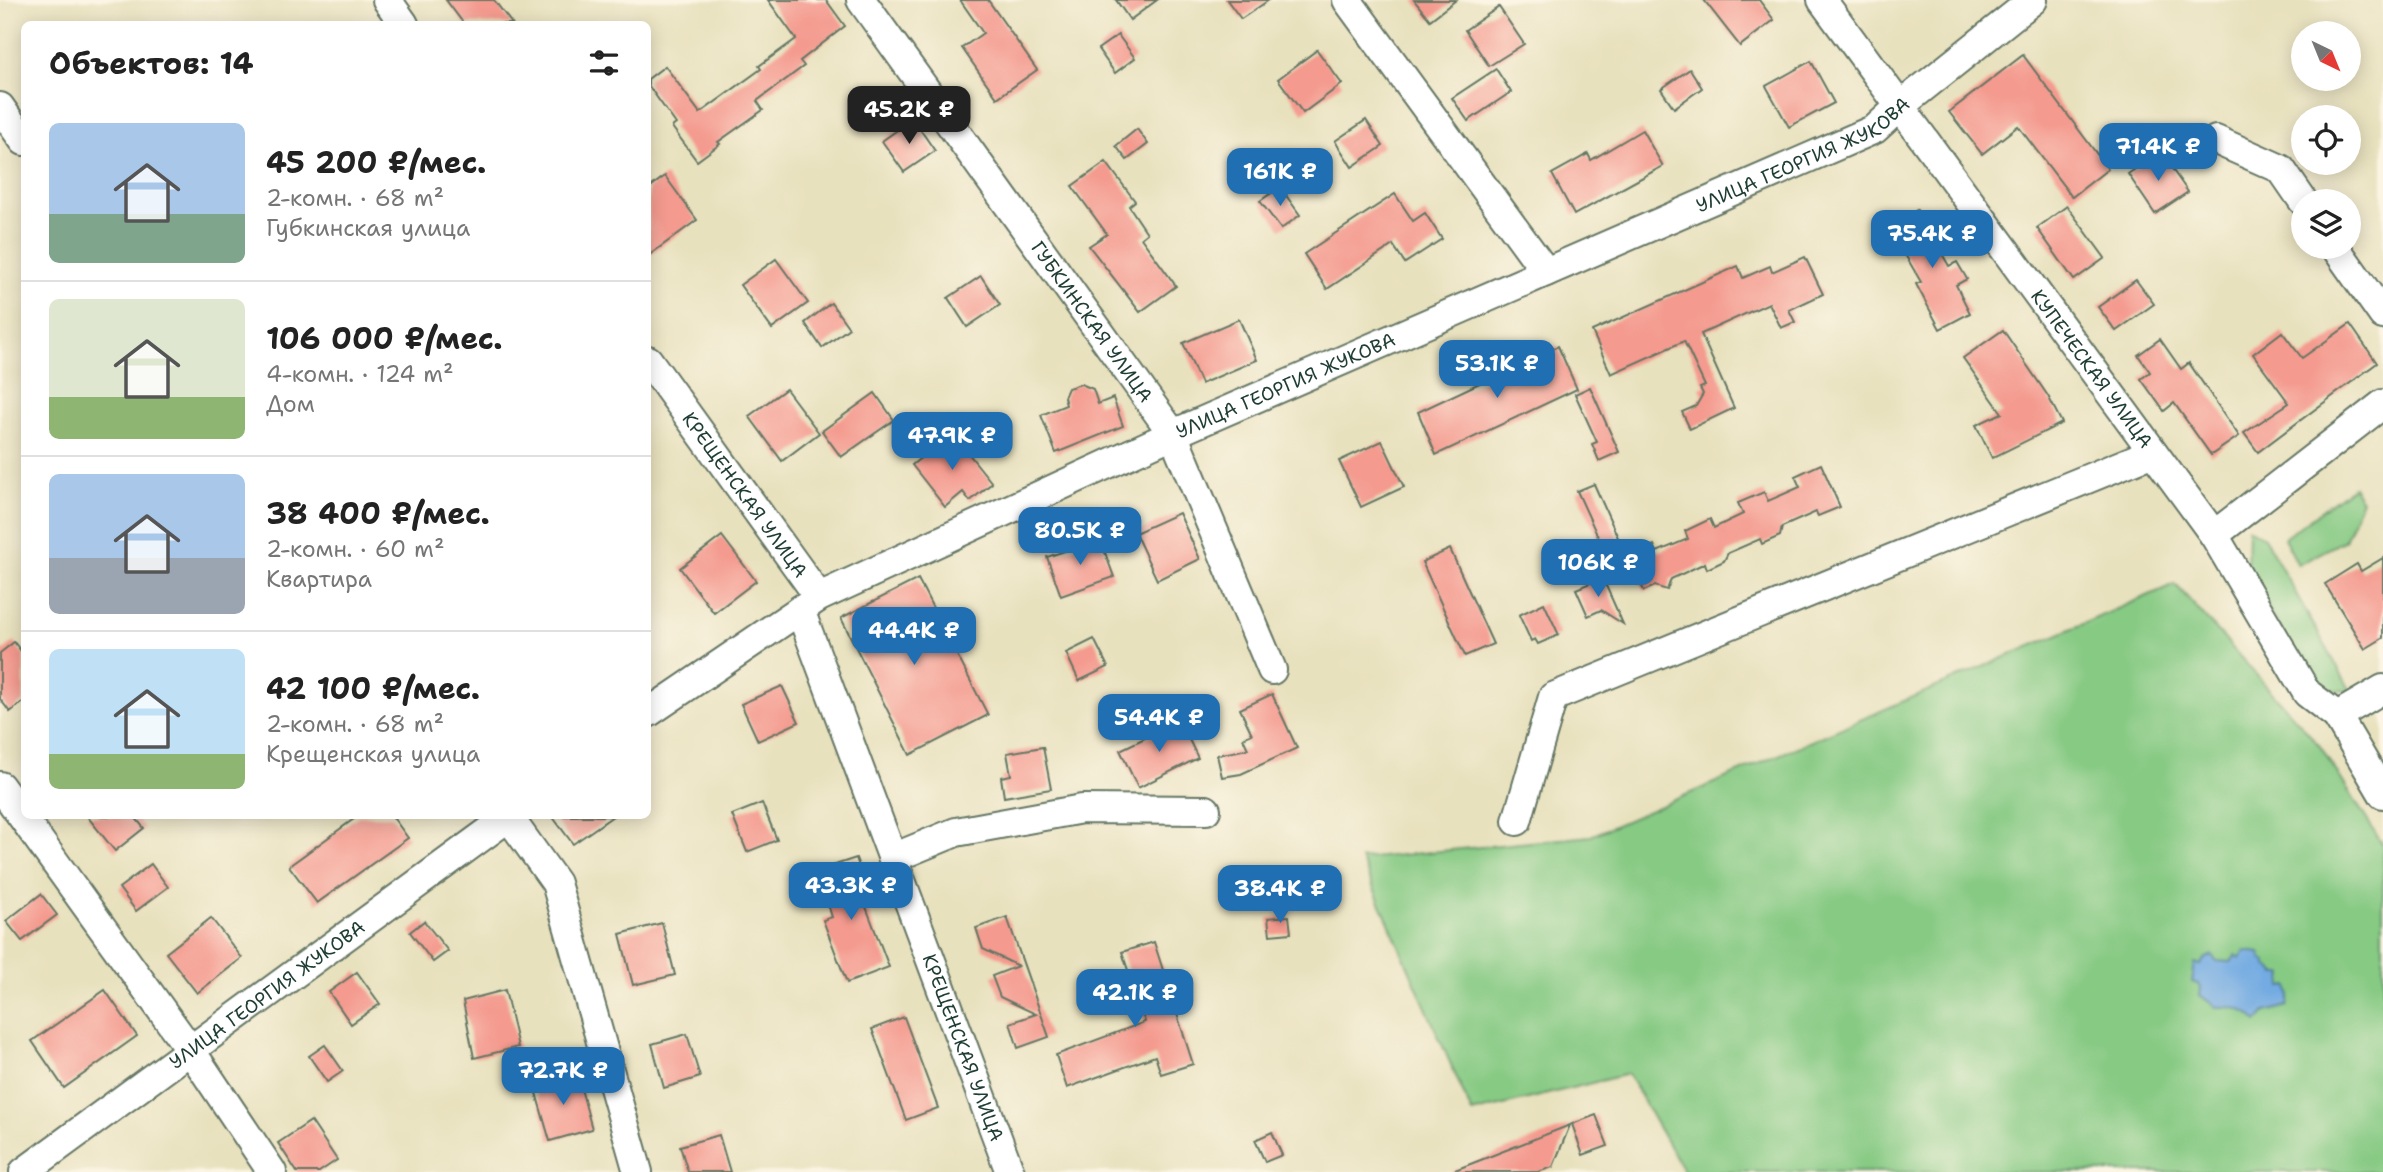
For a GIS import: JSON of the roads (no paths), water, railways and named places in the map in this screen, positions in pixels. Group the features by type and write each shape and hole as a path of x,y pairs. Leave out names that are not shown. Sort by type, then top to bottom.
{"street":[{"path":"387,0 402,21"},
{"name":"ГУБКИНСКАЯ УЛИЦА","path":"862,0 1173,434 1272,670"},
{"path":"1347,0 1546,272"},
{"name":"КУПЕЧЕСКАЯ УЛИЦА","path":"1822,0 2214,535 2306,693 2337,716"},
{"name":"УЛИЦА ГЕОРГИЯ ЖУКОВА","path":"651,711 809,604 1173,434 1875,129 1899,106 2033,0"},
{"path":"0,107 21,137"},
{"path":"2216,140 2281,169 2295,189"},
{"path":"2343,259 2383,316"},
{"name":"КРЕЩЕНСКАЯ УЛИЦА","path":"651,365 809,604 892,858 1010,1172"},
{"path":"2214,535 2383,404"},
{"path":"1517,821 1553,696 2153,452"},
{"path":"2383,689 2337,716 2383,794"},
{"path":"0,786 21,815"},
{"path":"892,858 956,831 1082,810 1206,810"},
{"path":"24,819 191,1051 272,1172"},
{"name":"УЛИЦА ГЕОРГИЯ ЖУКОВА","path":"24,1172 505,819"},
{"path":"511,819 556,883 638,1172"}],"water":[{"path":"2245,951 2260,953 2276,974 2284,974 2282,987 2288,986 2290,995 2288,1006 2266,1012 2257,1022 2239,1009 2216,1007 2200,995 2199,984 2192,982 2195,963 2201,965 2204,959 2212,955 2216,961 2231,962 2236,955 2240,958"}]}
